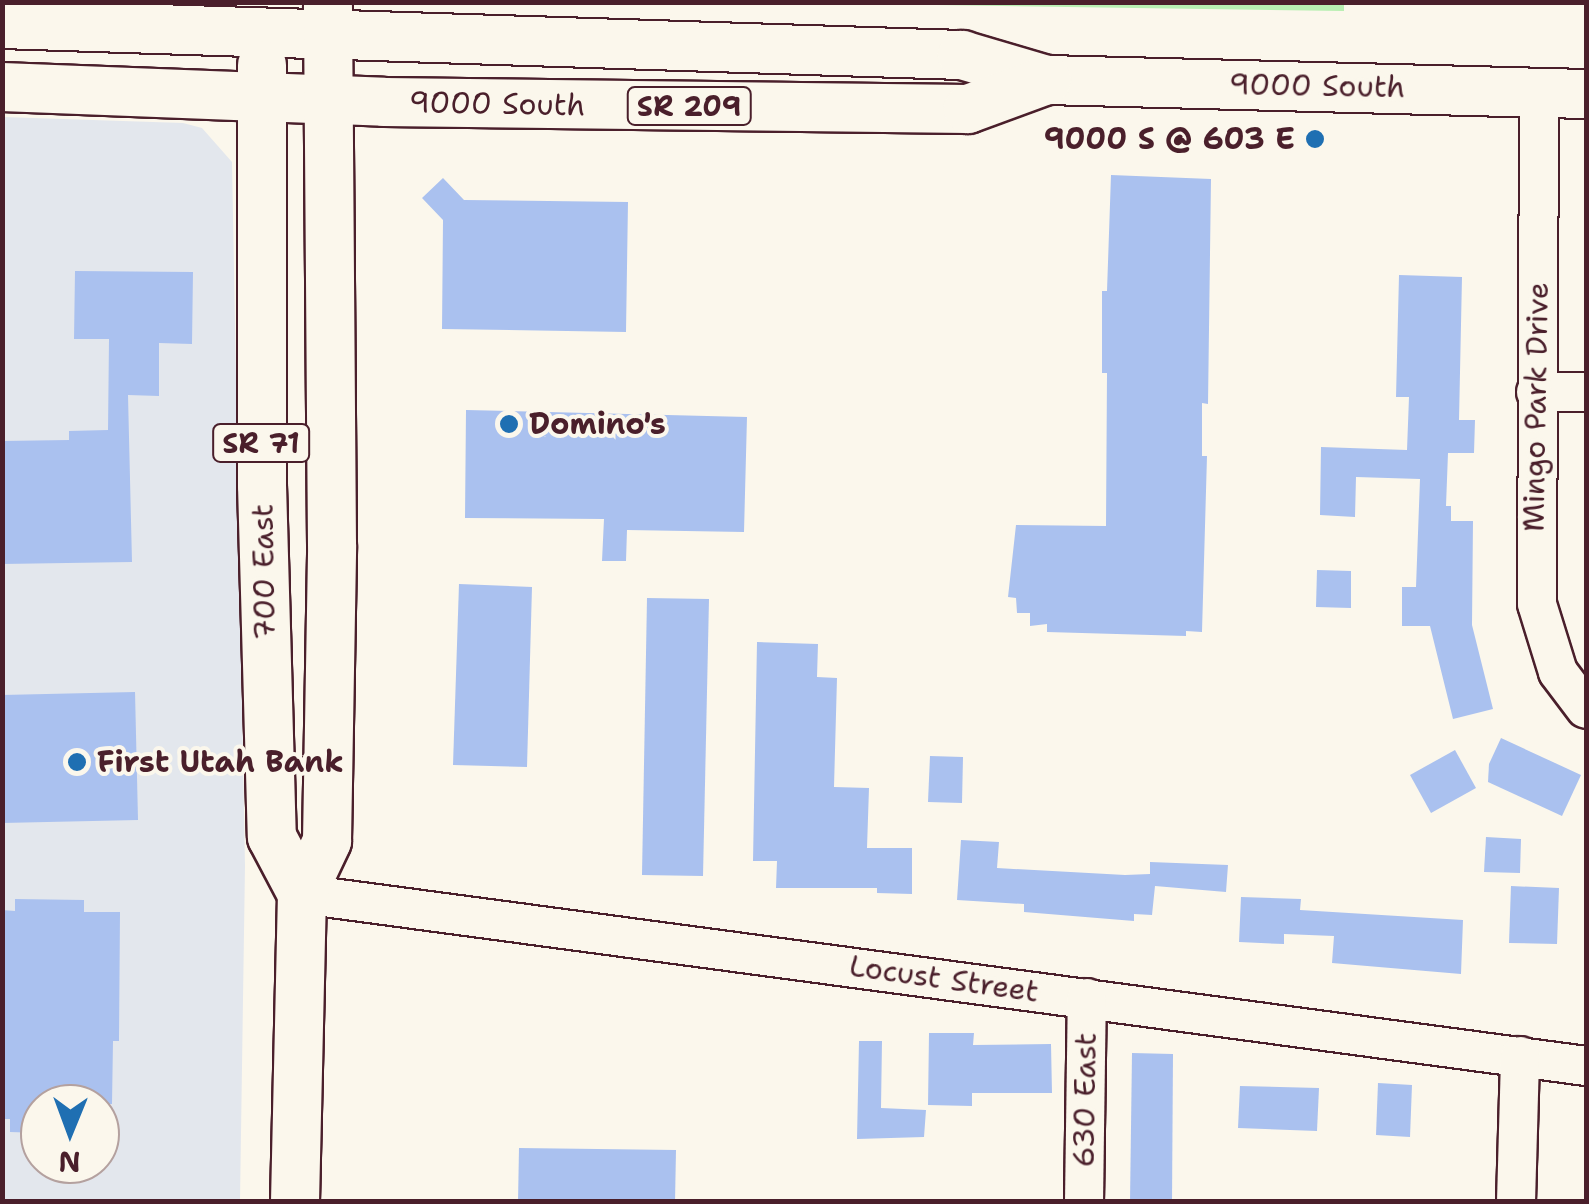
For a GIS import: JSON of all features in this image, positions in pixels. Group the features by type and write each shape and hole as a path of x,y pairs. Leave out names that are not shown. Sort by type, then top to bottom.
{"main road":[{"name":"700 East","path":"264,17 262,485 272,837 302,894"},
{"name":"9000 South","path":"2,24 328,18 962,55 1047,80 1586,94"},
{"name":"700 East","path":"295,1202 302,894 327,841 332,545 328,18"},
{"name":"9000 South","path":"2,87 327,99 968,109 1047,80"}],"street":[{"name":"Mingo Park Drive","path":"1539,91 1536,604 1558,672 1586,709"},
{"path":"1536,392 1586,392"},
{"name":"Locust Street","path":"302,894 1586,1066"},
{"name":"630 East","path":"1084,1202 1086,998"},
{"path":"1516,1202 1520,1056"}],"shaded area":[{"path":"3,117 183,123 202,128 232,162 245,866 240,1201 3,1202"}],"green space":[{"path":"805,2 1344,2 1344,11 805,3"}],"building":[{"path":"1111,175 1211,179 1208,404 1202,403 1202,456 1207,456 1202,632 1186,631 1186,636 1047,632 1047,624 1030,626 1030,613 1017,613 1016,598 1008,597 1016,525 1106,526 1107,373 1102,373 1102,291 1107,291"},
{"path":"443,178 464,200 628,202 626,332 442,329 443,220 422,198"},
{"path":"75,271 193,272 192,344 159,343 159,396 128,395 132,562 2,564 2,441 69,440 69,431 108,430 109,339 74,339"},
{"path":"1399,275 1462,277 1459,420 1475,420 1474,453 1448,453 1446,506 1451,506 1451,521 1473,521 1472,625 1493,709 1453,719 1430,626 1402,626 1402,587 1416,587 1420,479 1356,477 1355,517 1320,515 1321,447 1407,450 1409,397 1396,397"},
{"path":"466,410 747,417 744,532 627,530 626,561 602,561 604,519 465,518"},
{"path":"1317,570 1351,571 1351,608 1316,607"},
{"path":"459,584 532,587 527,767 453,765"},
{"path":"647,598 709,599 703,876 642,875"},
{"path":"757,642 818,644 817,677 837,678 834,787 869,788 867,848 912,848 912,894 877,893 877,888 776,888 777,861 753,861"},
{"path":"135,692 138,820 2,823 2,695"},
{"path":"1501,738 1581,775 1562,816 1488,782 1489,764"},
{"path":"1455,750 1476,788 1431,813 1410,775"},
{"path":"930,756 963,757 962,803 928,802"},
{"path":"1486,837 1521,839 1520,873 1484,872"},
{"path":"961,840 999,842 997,868 1125,875 1150,874 1150,862 1228,865 1226,892 1155,886 1152,915 1134,914 1134,921 1024,912 1024,904 957,900"},
{"path":"1511,886 1559,888 1557,944 1509,943"},
{"path":"1241,897 1301,899 1300,910 1463,920 1461,974 1332,963 1334,936 1284,934 1284,944 1239,942"},
{"path":"15,899 84,900 84,912 120,912 119,1041 113,1041 112,1084 20,1084 20,1132 10,1132 10,1119 2,1119 2,910 15,911"},
{"path":"929,1033 974,1033 973,1045 1051,1044 1052,1093 972,1093 972,1106 928,1105"},
{"path":"859,1041 882,1041 881,1108 926,1110 924,1137 857,1139"},
{"path":"1132,1053 1173,1054 1172,1202 1130,1202"},
{"path":"1378,1083 1412,1085 1410,1137 1376,1135"},
{"path":"1240,1086 1319,1088 1317,1131 1238,1128"},
{"path":"519,1148 676,1150 675,1202 518,1202"}],"place":[{"name":"9000 S @ 603 E","path":"1315,139"},
{"name":"Domino's","path":"509,424"},
{"name":"First Utah Bank","path":"77,762"}]}
